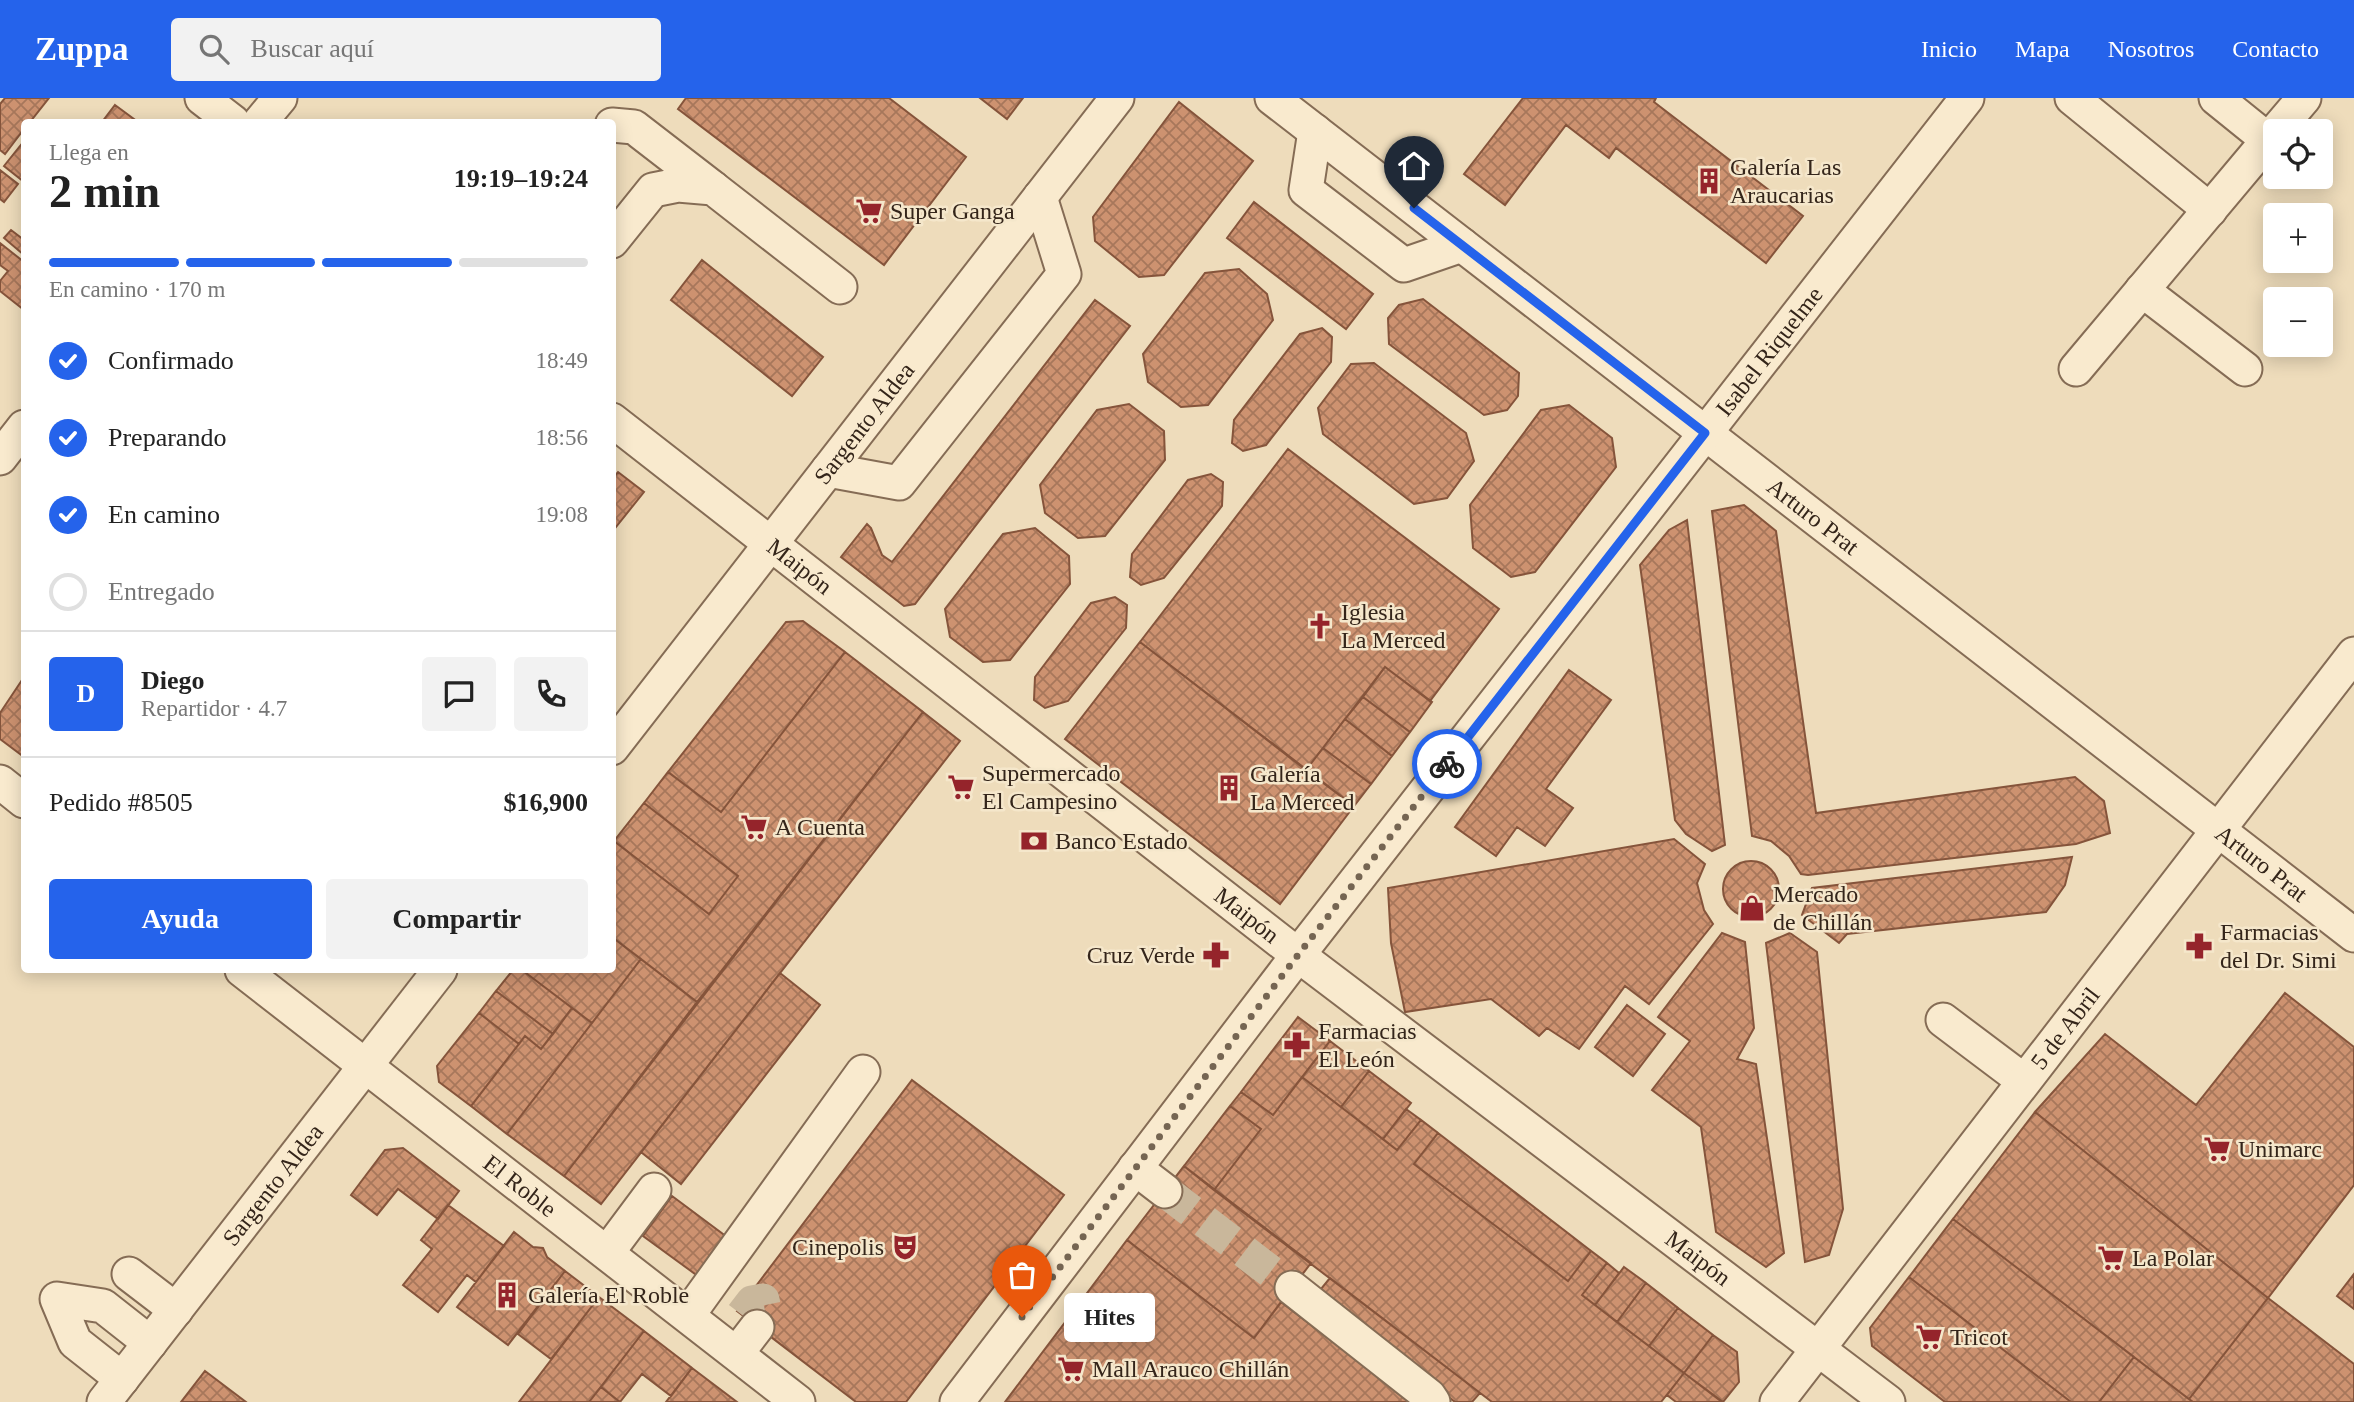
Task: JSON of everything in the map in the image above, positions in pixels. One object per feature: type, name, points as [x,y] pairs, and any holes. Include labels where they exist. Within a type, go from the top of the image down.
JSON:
[{"type":"street","points":[[202,98],[229,119]]},
{"type":"street","points":[[262,119],[280,98]]},
{"type":"street","name":"Sargento Aldea","points":[[616,743],[1117,98]]},
{"type":"street","name":"Arturo Prat","points":[[1272,98],[2354,935]]},
{"type":"street","name":"Isabel Riquelme","points":[[957,1402],[1298,955],[1967,98]]},
{"type":"street","points":[[2072,98],[2210,210]]},
{"type":"street","points":[[2216,98],[2263,128]]},
{"type":"street","points":[[2286,119],[2304,98]]},
{"type":"street","points":[[616,125],[634,127],[840,287]]},
{"type":"street","points":[[1315,131],[1306,190],[1404,265],[1462,245]]},
{"type":"street","points":[[2076,369],[2263,146]]},
{"type":"street","points":[[616,236],[653,190],[678,185],[713,188]]},
{"type":"street","points":[[828,470],[899,483],[1064,274],[1040,197]]},
{"type":"street","points":[[2142,290],[2245,369]]},
{"type":"street","name":"Maipón","points":[[616,423],[1298,955],[1888,1402]]},
{"type":"street","points":[[0,458],[21,430]]},
{"type":"street","name":"5 de Abril","points":[[1777,1402],[2354,654]]},
{"type":"street","points":[[0,782],[21,799]]},
{"type":"street","name":"El Roble","points":[[246,973],[798,1402]]},
{"type":"street","name":"Sargento Aldea","points":[[113,1390],[438,973]]},
{"type":"street","points":[[1943,1020],[2024,1081]]},
{"type":"street","points":[[688,1315],[863,1072]]},
{"type":"street","points":[[1135,1168],[1165,1191]]},
{"type":"street","points":[[607,1253],[654,1190]]},
{"type":"street","points":[[129,1273],[176,1310]]},
{"type":"street","points":[[1292,1288],[1429,1396],[1433,1402]]},
{"type":"street","points":[[113,1390],[75,1342],[57,1299],[103,1306],[150,1343]]},
{"type":"street","points":[[729,1347],[749,1321]]},
{"type":"street","points":[[980,1402],[1014,1358]]},
{"type":"building","points":[[5,98],[49,98],[32,119],[21,119],[21,133],[5,154],[0,150],[0,104]]},
{"type":"building","name":"Super Ganga","points":[[686,98],[889,98],[966,157],[884,265],[678,109]]},
{"type":"building","points":[[980,98],[1023,98],[1007,119]]},
{"type":"building","name":"Galería Las Araucarias","points":[[1523,98],[1656,98],[1654,102],[1803,216],[1766,263],[1616,148],[1609,158],[1566,125],[1505,205],[1464,174]]},
{"type":"building","points":[[1179,102],[1253,161],[1164,275],[1139,277],[1095,241],[1093,217]]},
{"type":"building","points":[[115,105],[134,119],[104,119]]},
{"type":"building","points":[[21,145],[21,180],[4,166]]},
{"type":"building","points":[[0,170],[18,184],[4,202],[0,199]]},
{"type":"building","points":[[1254,202],[1373,294],[1346,329],[1227,238]]},
{"type":"building","points":[[11,230],[21,238],[21,252],[4,238]]},
{"type":"building","points":[[0,243],[21,260],[21,308],[0,291],[0,281],[8,271],[0,265]]},
{"type":"building","points":[[702,260],[823,357],[792,396],[671,300]]},
{"type":"building","points":[[1239,269],[1267,294],[1273,320],[1208,405],[1181,407],[1148,382],[1143,354],[1205,273]]},
{"type":"building","points":[[1423,299],[1519,373],[1518,396],[1507,410],[1484,415],[1389,344],[1388,318],[1399,305]]},
{"type":"building","points":[[1095,300],[1130,326],[915,604],[904,606],[841,557],[867,524],[882,555],[892,562]]},
{"type":"building","points":[[1322,328],[1332,337],[1331,362],[1266,445],[1243,451],[1232,443],[1234,420],[1300,334]]},
{"type":"building","points":[[1374,363],[1466,433],[1474,461],[1447,498],[1414,504],[1323,434],[1318,408],[1351,364]]},
{"type":"building","points":[[1129,404],[1164,431],[1165,460],[1105,536],[1078,538],[1045,513],[1040,485],[1097,410]]},
{"type":"building","points":[[1569,405],[1612,438],[1616,467],[1535,572],[1511,577],[1473,548],[1470,505],[1541,410]]},
{"type":"building","name":"Iglesia La Merced","points":[[1288,449],[1499,609],[1430,701],[1385,667],[1306,770],[1140,642]]},
{"type":"building","points":[[618,472],[644,492],[616,527]]},
{"type":"building","points":[[1211,474],[1223,482],[1222,506],[1164,578],[1141,585],[1130,577],[1132,554],[1188,480]]},
{"type":"building","points":[[1744,505],[1776,531],[1816,813],[2075,777],[2104,801],[2110,833],[2076,844],[1808,875],[1801,874],[1789,856],[1771,841],[1752,836],[1712,511]]},
{"type":"building","points":[[1687,520],[1725,845],[1712,851],[1686,834],[1675,820],[1640,565],[1669,530]]},
{"type":"building","points":[[1035,528],[1069,556],[1070,584],[1010,660],[983,662],[950,637],[945,609],[1003,534]]},
{"type":"building","points":[[1115,597],[1127,605],[1126,628],[1068,701],[1045,708],[1034,700],[1035,677],[1091,603]]},
{"type":"building","points":[[803,621],[845,652],[721,812],[668,772],[786,622]]},
{"type":"building","name":"Galería La Merced","points":[[1140,642],[1354,806],[1280,904],[1065,739]]},
{"type":"building","name":"A Cuenta","points":[[845,652],[923,712],[697,1002],[616,940],[616,843],[709,914],[738,876],[644,803],[668,772],[721,812]]},
{"type":"building","points":[[1385,667],[1432,702],[1410,732],[1363,697]]},
{"type":"building","points":[[1569,670],[1611,700],[1546,789],[1573,808],[1545,846],[1517,827],[1496,856],[1455,827]]},
{"type":"building","points":[[21,682],[21,755],[0,739],[0,713]]},
{"type":"building","points":[[1363,697],[1410,732],[1392,756],[1345,719]]},
{"type":"building","points":[[923,712],[960,741],[601,1204],[564,1176]]},
{"type":"building","points":[[1345,719],[1392,756],[1371,784],[1323,748]]},
{"type":"building","points":[[1323,748],[1371,784],[1354,806],[1306,770]]},
{"type":"building","points":[[644,803],[738,876],[709,914],[616,843],[616,838]]},
{"type":"building","points":[[1674,839],[1705,864],[1697,883],[1704,910],[1713,924],[1649,1004],[1625,986],[1579,1049],[1547,1028],[1539,1036],[1491,999],[1405,1012],[1391,943],[1388,888]]},
{"type":"building","points":[[2072,857],[2065,885],[2046,912],[1847,934],[1839,943],[1802,915],[1812,888]]},
{"type":"building","points":[[1745,861],[1757,861],[1767,865],[1775,873],[1779,889],[1775,905],[1767,913],[1757,917],[1745,917],[1735,913],[1727,905],[1723,895],[1723,883],[1727,873],[1735,865]]},
{"type":"building","points":[[1722,933],[1745,942],[1754,1028],[1737,1059],[1756,1064],[1784,1253],[1766,1267],[1716,1232],[1701,1127],[1652,1090],[1690,1041],[1658,1017]]},
{"type":"building","points":[[1790,933],[1817,952],[1843,1209],[1829,1255],[1805,1262],[1766,943]]},
{"type":"building","points":[[616,940],[641,959],[592,1023],[526,973],[616,973]]},
{"type":"building","points":[[641,959],[697,1002],[564,1176],[507,1134]]},
{"type":"building","points":[[511,973],[526,973],[572,1008],[553,1034],[496,991]]},
{"type":"building","points":[[780,973],[820,1005],[681,1184],[641,1152]]},
{"type":"building","points":[[496,991],[553,1034],[541,1049],[525,1036],[519,1044],[479,1013]]},
{"type":"building","name":"Unimarc","points":[[2285,993],[2354,1047],[2354,1185],[2268,1298],[2035,1112],[2105,1034],[2196,1105]]},
{"type":"building","points":[[1627,1005],[1665,1034],[1633,1076],[1595,1047]]},
{"type":"building","points":[[572,1008],[592,1023],[507,1134],[471,1106],[525,1036],[541,1049]]},
{"type":"building","points":[[479,1013],[519,1044],[471,1106],[439,1082],[437,1066]]},
{"type":"building","points":[[1298,1017],[1330,1041],[1273,1115],[1241,1092]]},
{"type":"building","points":[[1330,1041],[1369,1071],[1341,1107],[1302,1077]]},
{"type":"building","points":[[1369,1071],[1411,1103],[1383,1139],[1341,1107]]},
{"type":"building","points":[[1302,1077],[1397,1150],[1421,1120],[1438,1133],[1414,1164],[1568,1281],[1591,1251],[1607,1263],[1582,1295],[1684,1373],[1661,1402],[1492,1402],[1214,1190],[1261,1129],[1230,1106],[1241,1092],[1273,1115]]},
{"type":"building","points":[[912,1080],[1064,1195],[906,1402],[856,1402],[737,1311]]},
{"type":"building","points":[[1230,1106],[1261,1129],[1214,1190],[1184,1166]]},
{"type":"building","points":[[1406,1109],[1421,1120],[1397,1150],[1383,1139]]},
{"type":"building","name":"La Polar","points":[[2035,1112],[2268,1298],[2189,1399],[1953,1219]]},
{"type":"building","points":[[1438,1133],[1591,1251],[1568,1281],[1414,1164]]},
{"type":"building","points":[[403,1148],[459,1191],[438,1219],[398,1189],[377,1215],[351,1195],[385,1150]]},
{"type":"building","points":[[1184,1166],[1311,1263],[1254,1338],[1127,1240]]},
{"type":"building","points":[[672,1196],[735,1243],[706,1282],[643,1236]]},
{"type":"building","points":[[448,1205],[504,1246],[476,1282],[467,1275],[438,1312],[403,1285],[432,1249],[421,1240]]},
{"type":"building","points":[[1953,1219],[2134,1357],[2099,1402],[2071,1402],[1909,1277]]},
{"type":"building","name":"Galería El Roble","points":[[514,1232],[533,1247],[543,1248],[547,1257],[565,1271],[508,1345],[457,1307]]},
{"type":"building","points":[[1127,1240],[1254,1338],[1281,1302],[1411,1402],[1005,1402]]},
{"type":"building","points":[[1607,1263],[1619,1273],[1595,1305],[1582,1295]]},
{"type":"building","points":[[1624,1267],[1646,1283],[1617,1322],[1595,1305]]},
{"type":"building","points":[[565,1271],[599,1297],[551,1359],[518,1334]]},
{"type":"building","points":[[2354,1274],[2354,1309],[2337,1296]]},
{"type":"building","name":"Tricot","points":[[1909,1277],[2071,1402],[1945,1402],[1872,1346],[1870,1328]]},
{"type":"building","points":[[1330,1278],[1480,1393],[1472,1402],[1455,1402],[1316,1295]]},
{"type":"building","points":[[1646,1283],[1678,1308],[1649,1346],[1617,1322]]},
{"type":"building","points":[[599,1297],[644,1331],[589,1402],[519,1402]]},
{"type":"building","points":[[2268,1298],[2354,1364],[2354,1402],[2193,1402],[2189,1399]]},
{"type":"building","points":[[1678,1308],[1713,1335],[1684,1373],[1649,1346]]},
{"type":"building","points":[[644,1331],[692,1368],[671,1396],[642,1374],[620,1402],[601,1387]]},
{"type":"building","points":[[1713,1335],[1737,1352],[1739,1382],[1723,1402],[1684,1373]]},
{"type":"building","points":[[2134,1357],[2189,1399],[2193,1402],[2099,1402]]},
{"type":"building","points":[[692,1368],[737,1402],[666,1402]]},
{"type":"building","points":[[205,1371],[246,1402],[181,1402]]},
{"type":"building","points":[[1684,1373],[1722,1402],[1676,1402],[1667,1395]]},
{"type":"building","points":[[601,1387],[620,1402],[589,1402]]},
{"type":"tunnel","points":[[1165,1191],[1292,1288]]},
{"type":"tunnel","points":[[742,1315],[752,1302],[763,1300],[766,1315],[757,1327]]},
{"type":"way so far","points":[[1022,1317],[1447,764]]},
{"type":"place","name":"Galería Las Araucarias","points":[[1709,181]]},
{"type":"place","name":"Super Ganga","points":[[869,211]]},
{"type":"place","name":"Iglesia La Merced","points":[[1320,626]]},
{"type":"place","name":"Supermercado El Campesino","points":[[961,787]]},
{"type":"place","name":"Galería La Merced","points":[[1229,788]]},
{"type":"place","name":"A Cuenta","points":[[754,827]]},
{"type":"place","name":"Banco Estado","points":[[1034,841]]},
{"type":"place","name":"Mercado de Chillán","points":[[1752,908]]},
{"type":"place","name":"Farmacias del Dr. Simi","points":[[2199,946]]},
{"type":"place","name":"Cruz Verde","points":[[1216,955]]},
{"type":"place","name":"Farmacias El León","points":[[1297,1045]]},
{"type":"place","name":"Unimarc","points":[[2217,1149]]},
{"type":"place","name":"Cinepolis","points":[[905,1247]]},
{"type":"place","name":"La Polar","points":[[2111,1258]]},
{"type":"place","name":"Galería El Roble","points":[[507,1295]]},
{"type":"place","name":"Hites","points":[[1022,1317]]},
{"type":"place","name":"Tricot","points":[[1929,1337]]},
{"type":"place","name":"Mall Arauco Chillán","points":[[1071,1369]]},
{"type":"route","points":[[1414,208],[1705,433],[1447,764]]}]
